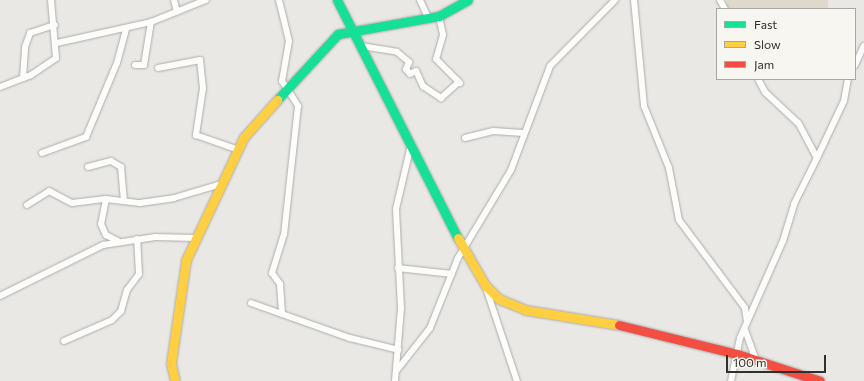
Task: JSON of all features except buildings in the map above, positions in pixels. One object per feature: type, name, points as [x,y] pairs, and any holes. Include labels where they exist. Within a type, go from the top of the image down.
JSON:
[{"type":"street","points":[[0,87],[24,78],[53,62],[57,43],[51,0]]},
{"type":"street","points":[[174,0],[176,12]]},
{"type":"street","points":[[57,43],[126,29],[151,22],[206,0]]},
{"type":"street","points":[[279,0],[289,41],[282,80],[285,89],[298,106],[284,234],[272,273],[280,284],[282,314]]},
{"type":"street","points":[[337,0],[464,249],[485,285],[517,381]]},
{"type":"street","points":[[420,0],[428,17]]},
{"type":"street","points":[[175,381],[171,363],[178,300],[186,260],[236,149],[285,89],[327,42],[353,30],[439,16],[468,0]]},
{"type":"street","points":[[397,370],[430,328],[464,249],[502,189],[550,66],[615,0]]},
{"type":"street","points":[[634,0],[644,106],[669,168],[679,220],[745,308],[747,343],[756,360]]},
{"type":"street","points":[[361,46],[397,52],[409,62],[406,69],[410,74],[416,72],[423,86],[441,98],[459,83],[436,59],[443,35],[439,16]]},
{"type":"street","points":[[134,65],[144,64],[151,22]]},
{"type":"street","points":[[24,78],[25,47],[30,34],[54,25]]},
{"type":"street","points":[[42,153],[86,137],[117,62],[126,29]]},
{"type":"street","points":[[856,63],[864,46]]},
{"type":"street","points":[[158,68],[200,60],[203,83],[196,135],[236,149]]},
{"type":"street","points":[[759,80],[765,92],[798,123],[817,158]]},
{"type":"street","points":[[731,381],[746,324],[783,242],[794,204],[844,101],[848,80]]},
{"type":"street","points":[[465,138],[494,131],[523,133]]},
{"type":"street","points":[[395,381],[400,350],[396,209],[411,145]]},
{"type":"street","points":[[88,167],[111,161],[122,166],[124,200]]},
{"type":"street","points":[[27,205],[49,191],[72,203],[106,199],[145,202],[174,198],[221,184]]},
{"type":"street","points":[[106,199],[101,224],[106,235],[118,241]]},
{"type":"street","points":[[0,296],[89,250],[118,241],[137,239],[195,238]]},
{"type":"street","points":[[64,341],[112,320],[122,311],[127,290],[139,274],[137,239]]},
{"type":"street","points":[[398,268],[452,274]]},
{"type":"street","points":[[485,285],[499,299],[526,310],[623,326],[737,354],[820,381]]},
{"type":"street","points":[[251,303],[350,338],[400,350]]},
{"type":"shaded area","points":[[727,0],[828,0],[828,8],[727,8]]},
{"type":"traffic: fast","points":[[337,0],[458,238]]},
{"type":"traffic: fast","points":[[277,100],[338,34],[439,16],[468,0]]},
{"type":"traffic: slow","points":[[175,381],[171,363],[186,260],[244,137],[277,100]]},
{"type":"traffic: slow","points":[[458,238],[485,285],[499,299],[526,310],[619,325]]},
{"type":"traffic: jam","points":[[619,325],[737,354],[820,381]]}]
